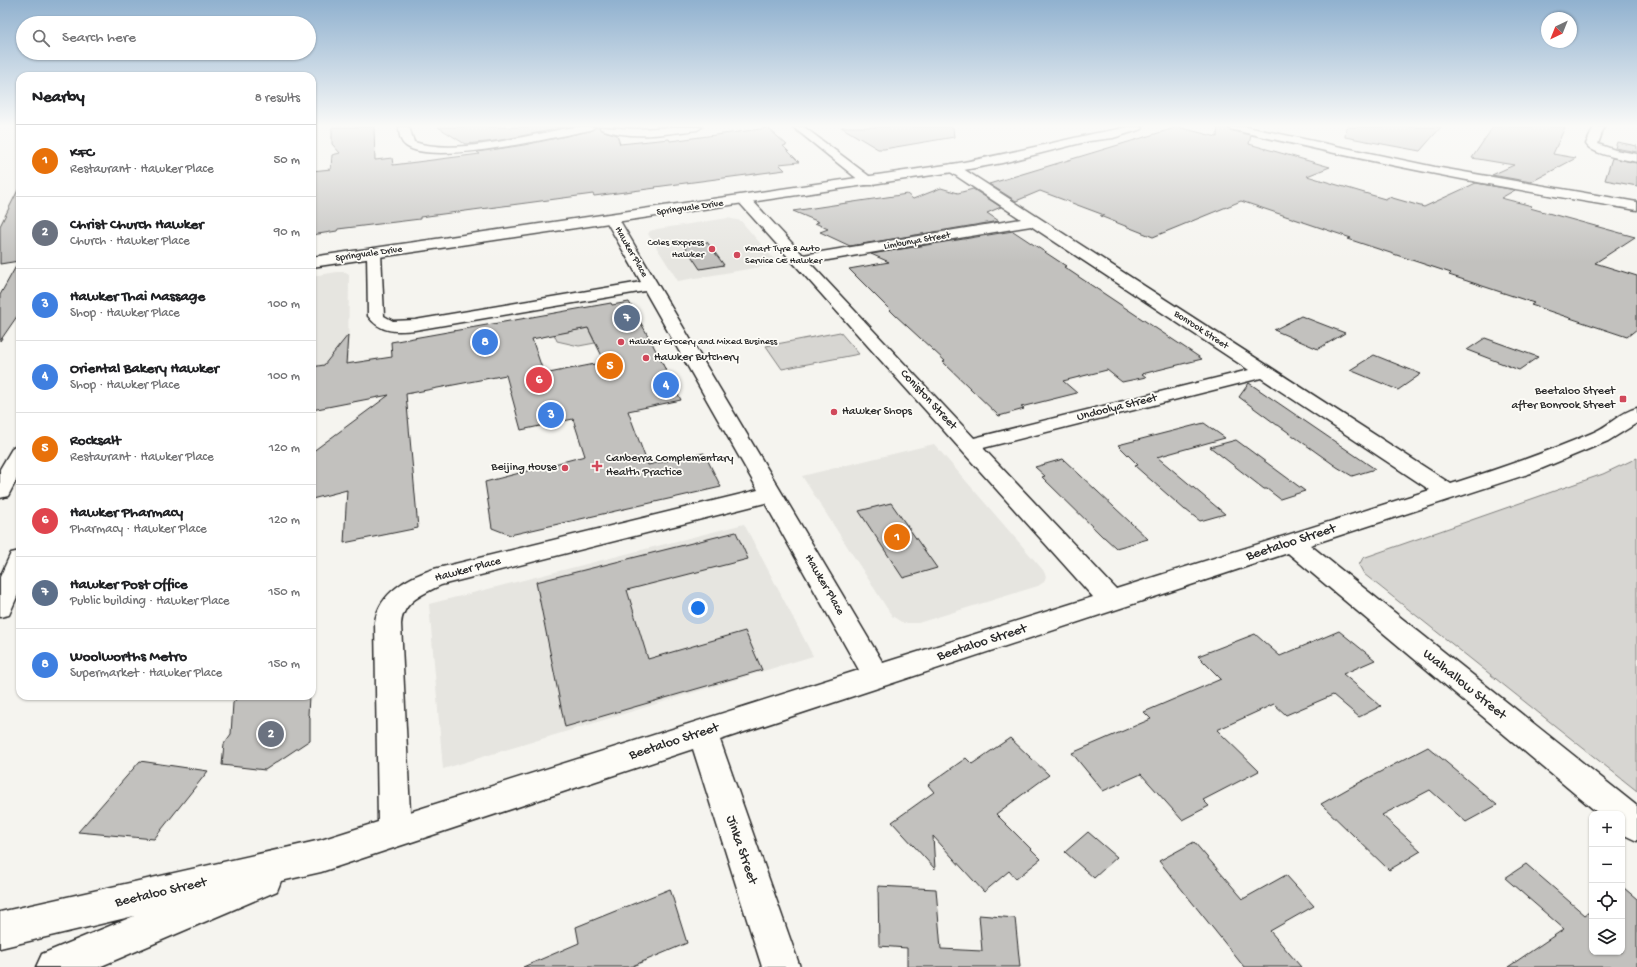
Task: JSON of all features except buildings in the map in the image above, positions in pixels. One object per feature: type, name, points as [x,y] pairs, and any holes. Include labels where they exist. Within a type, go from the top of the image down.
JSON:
[{"type":"street","points":[[856,172],[869,182]]},
{"type":"street","name":"Springvale Drive","points":[[316,261],[869,182],[928,172]]},
{"type":"street","name":"Bonrook Street","points":[[959,172],[1448,492]]},
{"type":"street","points":[[1450,172],[1637,207]]},
{"type":"street","points":[[1481,172],[1637,200]]},
{"type":"street","name":"Coniston Street","points":[[744,200],[1112,601]]},
{"type":"street","name":"Hawker Place","points":[[612,219],[877,677]]},
{"type":"street","name":"Limbunya Street","points":[[799,260],[1034,221]]},
{"type":"street","name":"Hawker Place","points":[[374,253],[376,316],[379,321],[387,325],[415,325],[651,285]]},
{"type":"street","name":"Undoolya Street","points":[[969,445],[1264,372]]},
{"type":"street","name":"Beetaloo Street","points":[[56,967],[321,856],[1523,468],[1601,437],[1637,414]]},
{"type":"street","points":[[0,491],[16,459]]},
{"type":"street","name":"Hawker Place","points":[[395,832],[388,626],[390,610],[399,599],[419,585],[434,578],[771,494]]},
{"type":"street","name":"Walhallow Street","points":[[1292,543],[1637,826]]},
{"type":"street","points":[[0,608],[16,569]]},
{"type":"street","name":"Jinka Street","points":[[702,733],[781,967]]},
{"type":"street","name":"Beetaloo Street","points":[[0,930],[321,856]]},
{"type":"shaded area","name":"Coles Express Hawker","points":[[728,218],[741,221],[778,264],[678,281],[648,234],[650,231],[657,229]]},
{"type":"shaded area","points":[[337,272],[346,272],[349,275],[348,363],[378,358],[379,397],[316,409],[316,275]]},
{"type":"shaded area","points":[[588,328],[595,343],[579,346],[557,341],[554,334]]},
{"type":"shaded area","points":[[840,332],[859,354],[782,369],[766,346]]},
{"type":"shaded area","points":[[934,444],[1043,570],[1046,576],[1044,582],[1038,586],[918,623],[903,623],[892,616],[802,476]]},
{"type":"shaded area","points":[[1637,458],[1637,791],[1364,574],[1359,565],[1363,558],[1603,474]]},
{"type":"shaded area","points":[[744,524],[813,656],[443,769],[429,604]]},
{"type":"place","name":"Coles Express Hawker","points":[[712,249]]},
{"type":"place","name":"Kmart Tyre & Auto Service CE Hawker","points":[[737,255]]},
{"type":"place","name":"Hawker Post Office","points":[[627,318]]},
{"type":"place","name":"Woolworths Metro","points":[[485,342]]},
{"type":"place","name":"Hawker Grocery and Mixed Business","points":[[621,342]]},
{"type":"place","name":"Hawker Butchery","points":[[646,358]]},
{"type":"place","name":"Rocksalt","points":[[610,366]]},
{"type":"place","name":"Hawker Pharmacy","points":[[539,380]]},
{"type":"place","name":"Oriental Bakery Hawker","points":[[666,385]]},
{"type":"place","name":"Beetaloo Street after Bonrook Street","points":[[1623,399]]},
{"type":"place","name":"Hawker Shops","points":[[834,412]]},
{"type":"place","name":"Hawker Thai Massage","points":[[551,415]]},
{"type":"place","name":"Canberra Complementary Health Practice","points":[[597,466]]},
{"type":"place","name":"Beijing House","points":[[565,468]]},
{"type":"place","name":"KFC","points":[[897,537]]},
{"type":"place","name":"Christ Church Hawker","points":[[271,734]]}]
